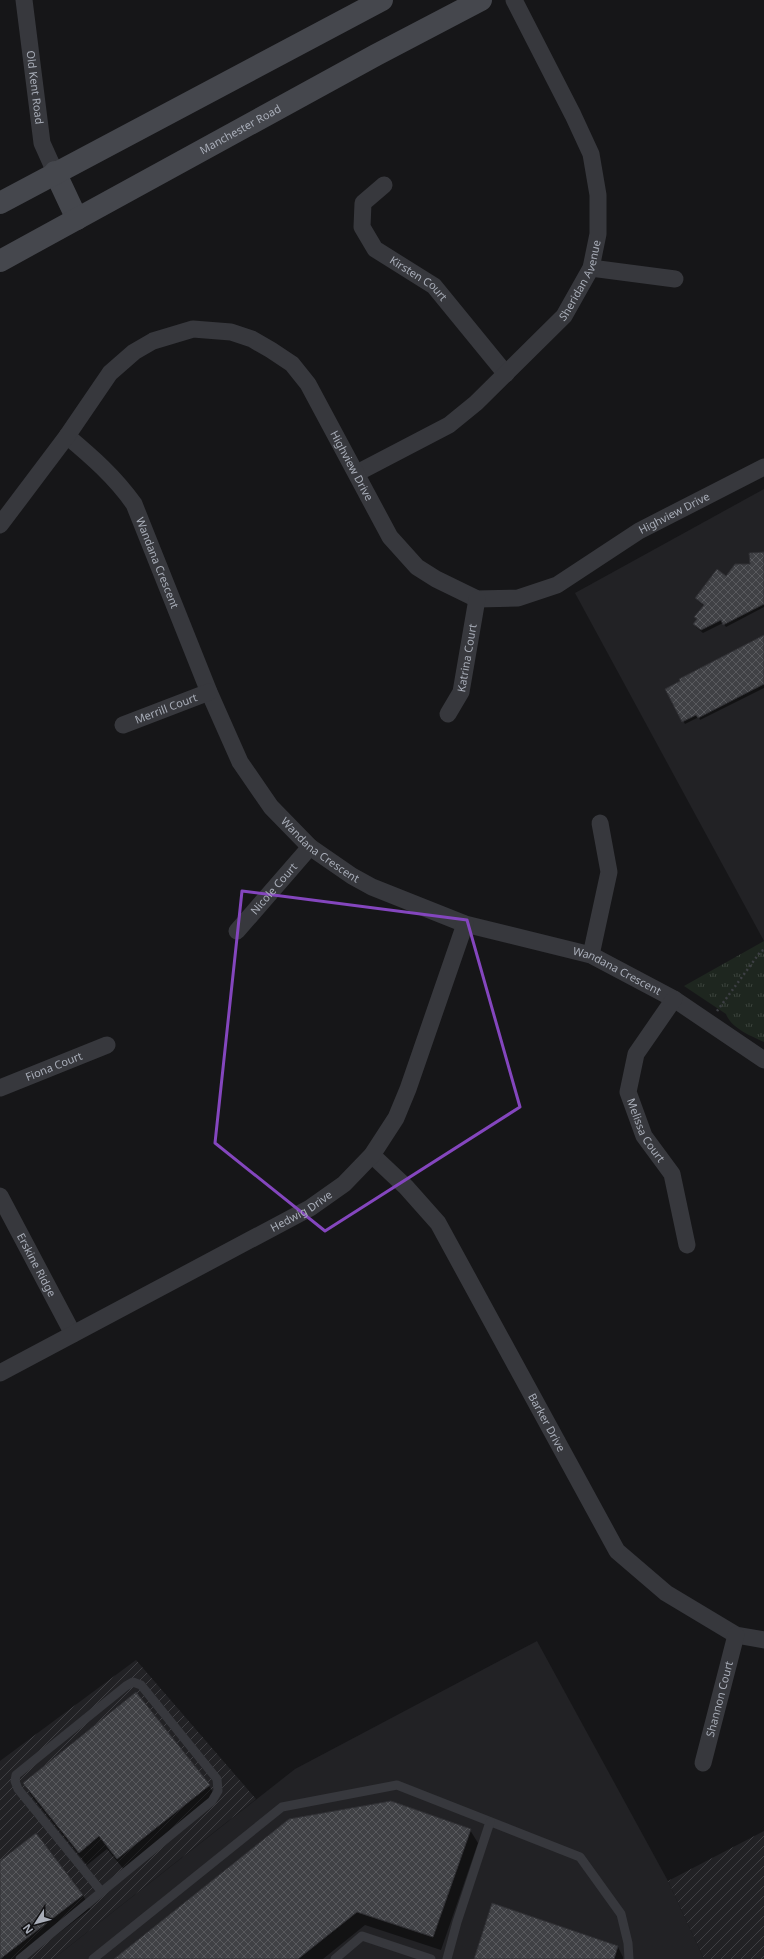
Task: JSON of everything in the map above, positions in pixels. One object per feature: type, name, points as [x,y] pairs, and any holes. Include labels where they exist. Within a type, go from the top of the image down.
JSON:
[{"type":"main road","points":[[0,203],[55,172],[382,0]]},
{"type":"main road","name":"Manchester Road","points":[[0,261],[481,0]]},
{"type":"main road","points":[[55,172],[77,219]]},
{"type":"street","name":"Old Kent Road","points":[[24,0],[42,143],[55,172]]},
{"type":"street","name":"Sheridan Avenue","points":[[357,473],[449,425],[476,403],[564,316],[591,268],[598,234],[598,195],[590,154],[573,115],[514,0]]},
{"type":"street","name":"Kirsten Court","points":[[384,185],[363,203],[362,227],[374,249],[434,286],[506,374]]},
{"type":"street","points":[[591,268],[675,279]]},
{"type":"street","name":"Highview Drive","points":[[0,525],[67,436],[110,373],[134,352],[153,341],[193,329],[231,332],[252,339],[292,364],[308,384],[390,537],[417,567],[436,579],[477,599],[518,598],[557,585],[639,531],[764,467]]},
{"type":"street","name":"Wandana Crescent","points":[[67,436],[100,464],[119,483],[134,504],[209,692],[240,762],[271,807],[310,847],[372,887],[465,924],[591,955],[674,999],[764,1060]]},
{"type":"street","name":"Katrina Court","points":[[448,714],[461,692],[477,599]]},
{"type":"street","name":"Merrill Court","points":[[123,725],[209,692]]},
{"type":"street","points":[[591,955],[609,872],[600,823]]},
{"type":"street","name":"Nicole Court","points":[[237,931],[310,847]]},
{"type":"street","name":"Hedwig Drive","points":[[0,1373],[310,1208],[344,1184],[372,1155],[396,1118],[408,1089],[465,924]]},
{"type":"street","name":"Melissa Court","points":[[674,999],[636,1054],[628,1092],[644,1136],[672,1174],[687,1246]]},
{"type":"street","name":"Fiona Court","points":[[0,1088],[107,1045]]},
{"type":"street","name":"Barker Drive","points":[[372,1155],[406,1187],[438,1223],[617,1551],[666,1593],[736,1635],[764,1640]]},
{"type":"street","name":"Erskine Ridge","points":[[0,1196],[73,1334]]},
{"type":"street","name":"Shannon Court","points":[[703,1764],[736,1635]]},
{"type":"lane","points":[[20,1959],[212,1801],[218,1791],[217,1780],[141,1685],[133,1682],[126,1686],[16,1775],[15,1781],[18,1789],[101,1891]]},
{"type":"lane","points":[[93,1959],[282,1807],[397,1785],[580,1857],[622,1914],[628,1943],[629,1959]]},
{"type":"lane","points":[[447,1959],[457,1922],[490,1822]]},
{"type":"lane","points":[[335,1959],[362,1936],[431,1959]]},
{"type":"path","points":[[709,1023],[764,950]]},
{"type":"highlighted area","points":[[242,891],[467,920],[520,1107],[325,1231],[215,1143]]},
{"type":"shaded area","points":[[764,489],[764,941],[575,593]]},
{"type":"shaded area","points":[[537,1641],[668,1881],[704,1959],[53,1959],[295,1769]]},
{"type":"shaded area","points":[[136,1660],[256,1799],[53,1959],[0,1959],[0,1761]]},
{"type":"shaded area","points":[[764,1831],[764,1959],[704,1959],[668,1881]]},
{"type":"green space","points":[[764,941],[764,1042],[737,1027],[732,1023],[726,1014],[684,986]]},
{"type":"building","points":[[764,552],[764,604],[723,625],[721,620],[701,630],[693,624],[697,619],[694,617],[704,605],[695,598],[717,569],[726,576],[735,564],[750,564],[749,553]]},
{"type":"building","points":[[764,635],[764,684],[698,718],[696,715],[682,722],[665,689],[680,681],[679,679]]},
{"type":"building","points":[[136,1692],[210,1785],[117,1859],[99,1836],[79,1853],[23,1783]]},
{"type":"building","points":[[391,1801],[471,1829],[433,1937],[357,1912],[298,1959],[114,1959],[289,1819]]},
{"type":"building","points":[[36,1833],[83,1895],[0,1959],[0,1861]]},
{"type":"building","points":[[492,1903],[618,1946],[614,1959],[474,1959]]}]
